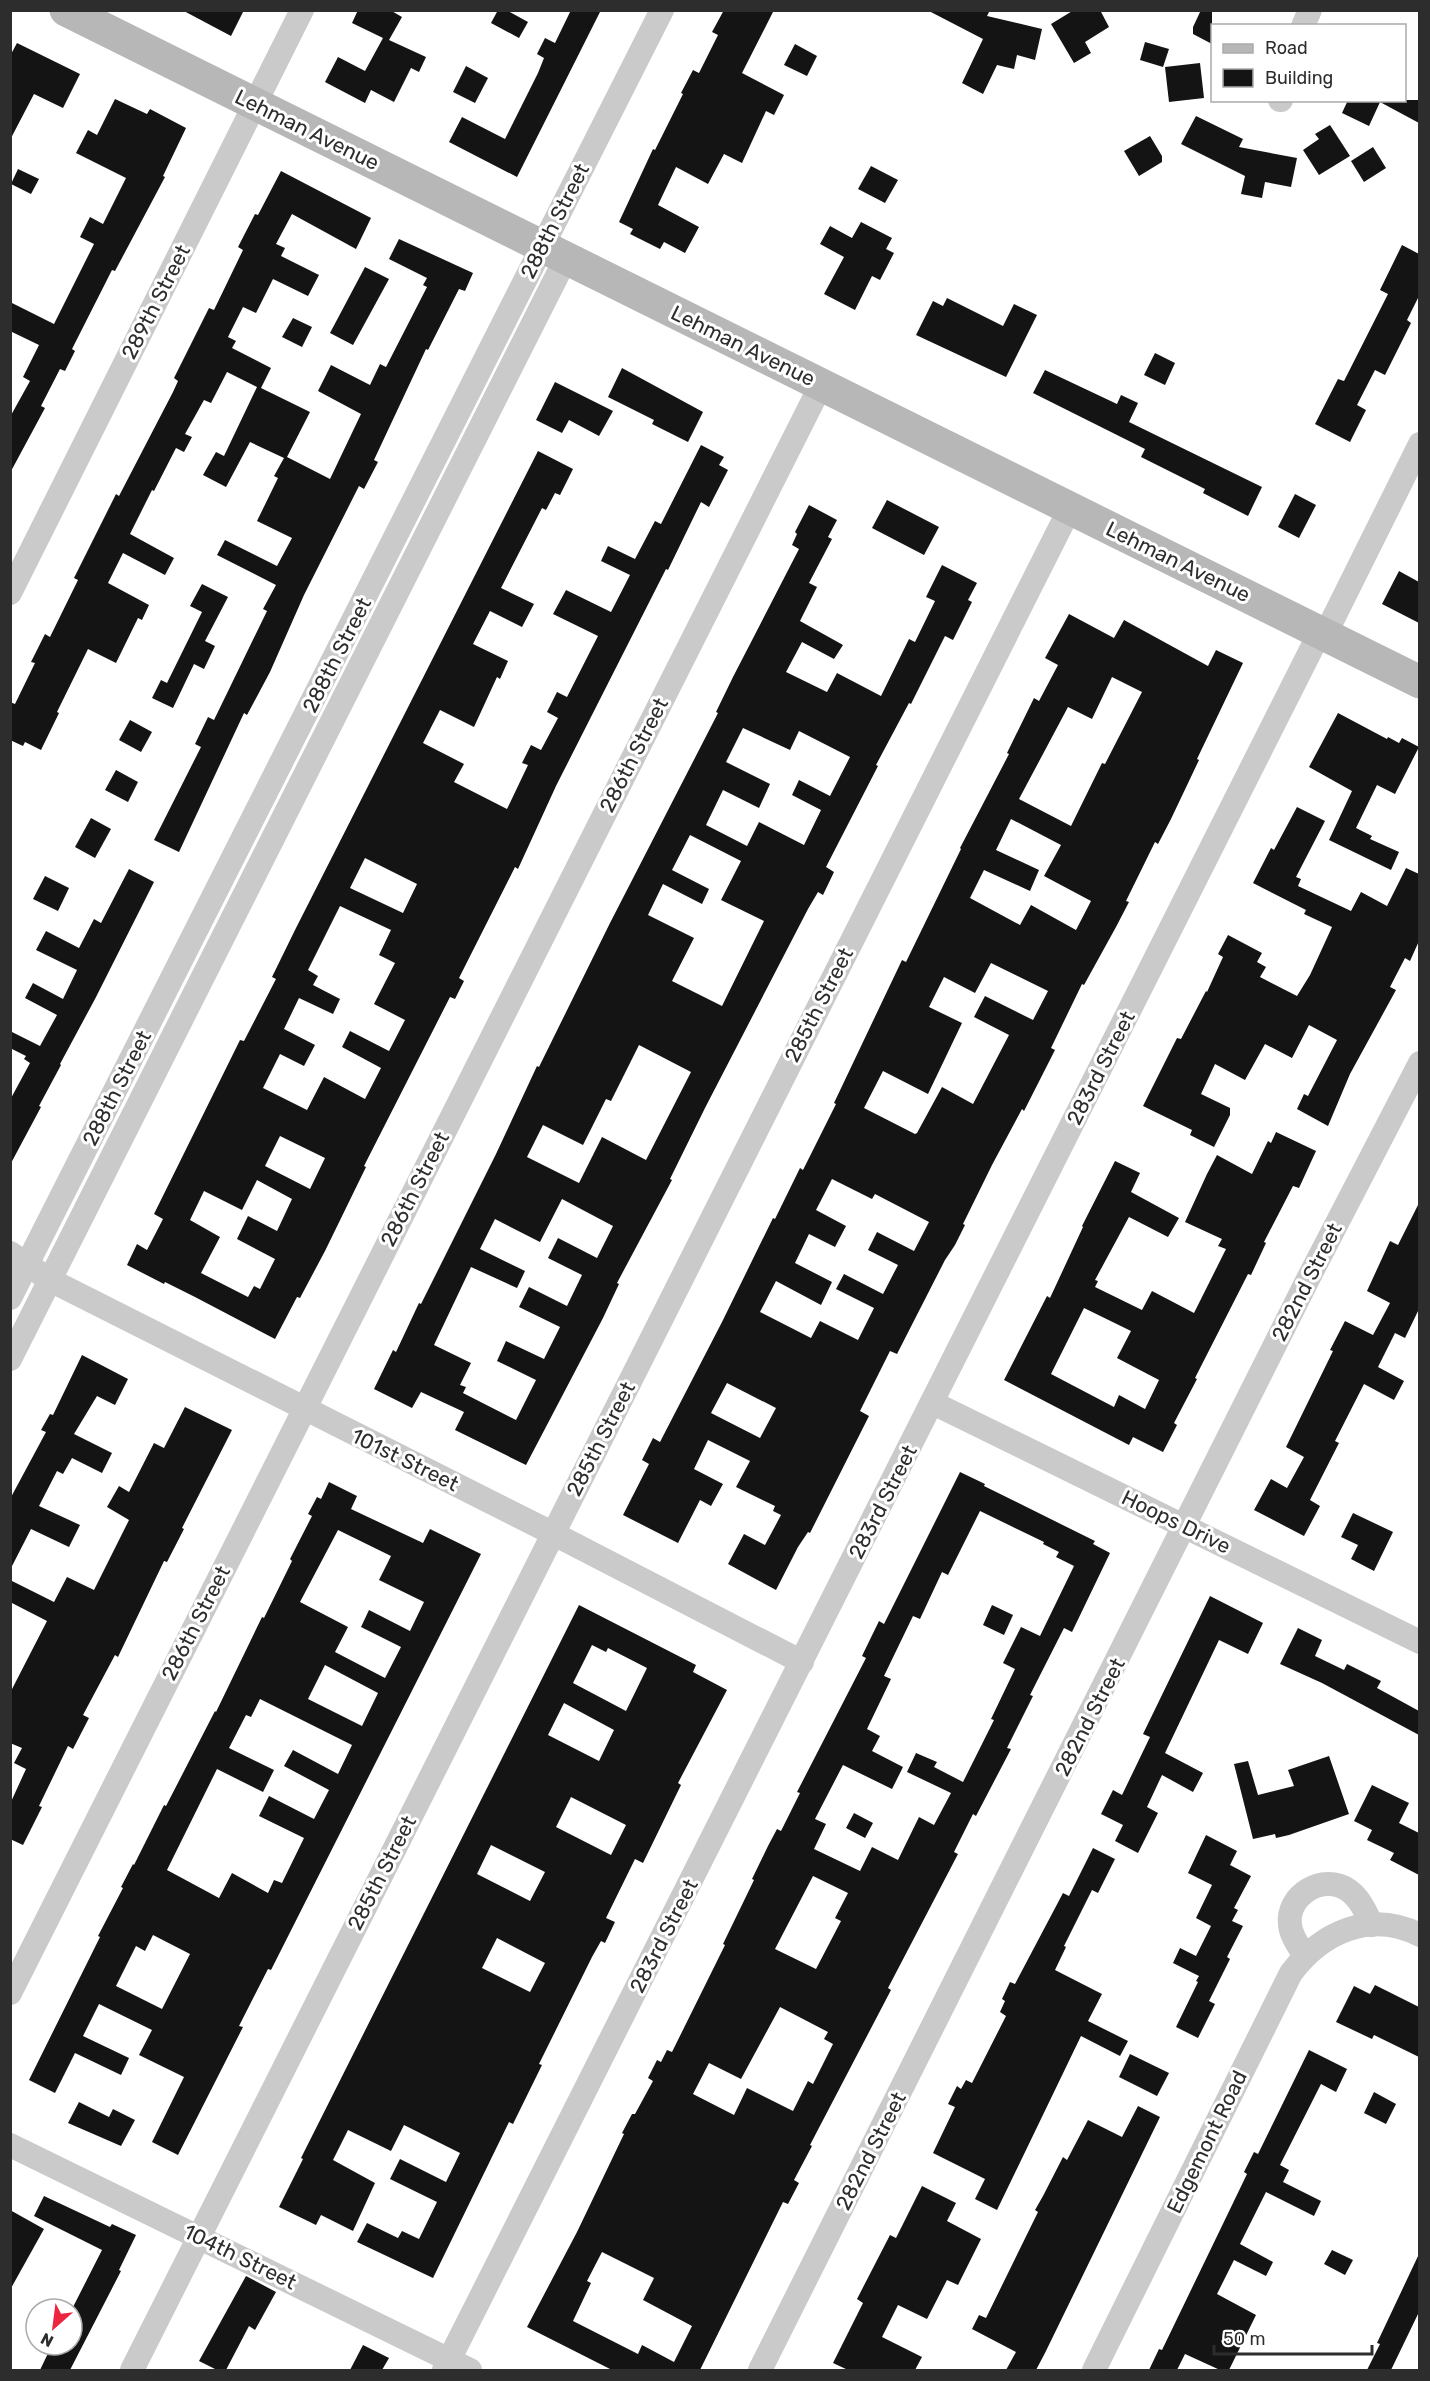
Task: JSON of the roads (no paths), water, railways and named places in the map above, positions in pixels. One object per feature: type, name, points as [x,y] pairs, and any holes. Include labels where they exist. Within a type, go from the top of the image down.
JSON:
[{"type":"street","name":"Lehman Avenue","points":[[66,10],[1419,682]]},
{"type":"street","name":"289th Street","points":[[10,593],[302,10]]},
{"type":"street","name":"288th Street","points":[[10,1359],[224,937],[554,253],[662,10]]},
{"type":"street","points":[[1304,24],[1311,10]]},
{"type":"street","name":"288th Street","points":[[10,1298],[19,1259],[200,924],[554,253]]},
{"type":"street","name":"286th Street","points":[[10,1993],[821,385]]},
{"type":"street","name":"283rd Street","points":[[454,2367],[802,1662],[1419,444]]},
{"type":"street","name":"285th Street","points":[[132,2370],[1070,508]]},
{"type":"street","points":[[200,924],[224,937]]},
{"type":"street","name":"282nd Street","points":[[760,2370],[1308,1279],[1419,1063]]},
{"type":"street","name":"101st Street","points":[[19,1259],[50,1280],[554,1533],[802,1662]]},
{"type":"street","name":"Hoops Drive","points":[[933,1402],[1419,1642]]},
{"type":"street","points":[[1304,1955],[1291,1931],[1293,1905],[1299,1896],[1309,1889],[1326,1884],[1349,1890],[1359,1901],[1372,1925],[1389,1925],[1410,1930],[1419,1935]]},
{"type":"street","name":"Edgemont Road","points":[[1094,2370],[1291,1973],[1304,1955],[1322,1940],[1340,1931],[1372,1925]]},
{"type":"street","name":"104th Street","points":[[10,2145],[198,2236],[454,2367]]}]
